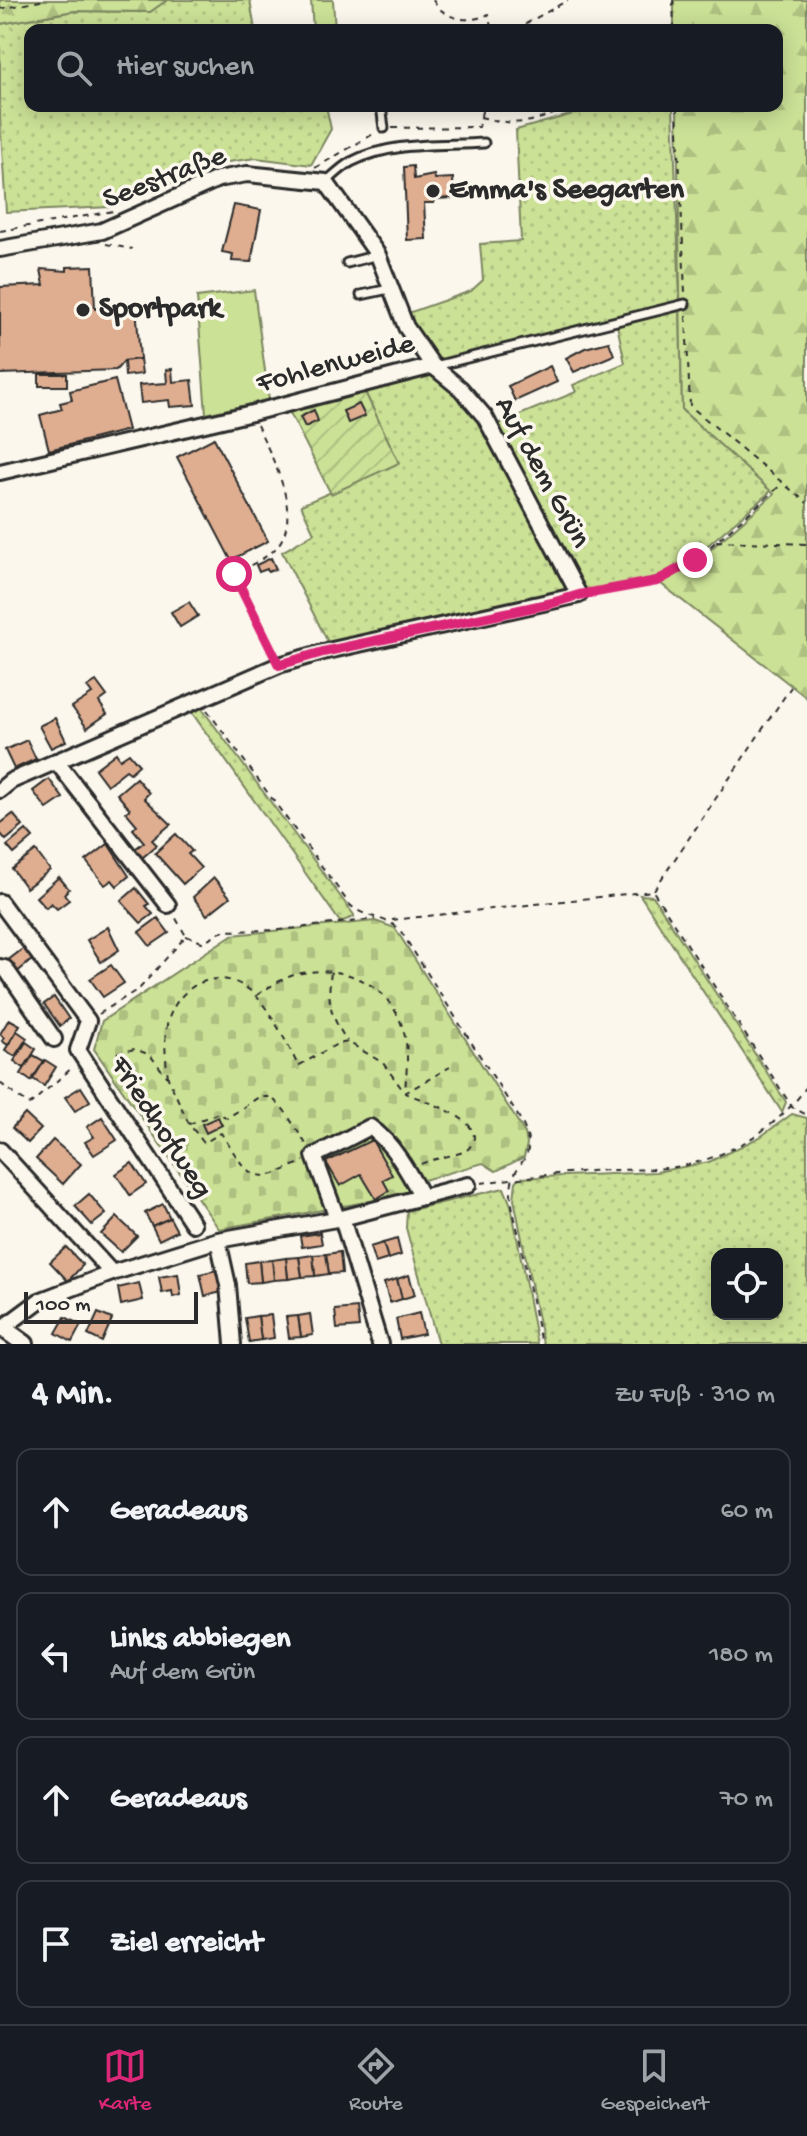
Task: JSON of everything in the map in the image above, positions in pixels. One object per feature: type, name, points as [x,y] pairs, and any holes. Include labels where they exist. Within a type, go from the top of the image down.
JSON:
[{"type":"street","name":"Seestraße","points":[[0,249],[102,231],[162,207],[218,179],[247,174],[326,182]]},
{"type":"street","points":[[326,182],[378,255],[406,327],[433,366]]},
{"type":"street","name":"Fohlenweide","points":[[0,472],[252,413],[433,366]]},
{"type":"street","name":"Auf dem Grün","points":[[0,790],[11,781],[279,665],[323,652],[579,595],[485,417],[461,389],[433,366]]},
{"type":"street","points":[[56,761],[168,905]]},
{"type":"street","points":[[0,902],[88,1021]]},
{"type":"street","points":[[0,967],[5,968],[54,1039]]},
{"type":"street","name":"Friedhofweg","points":[[88,1021],[78,1050],[193,1224]]},
{"type":"street","points":[[380,1344],[340,1218],[314,1156],[370,1127],[408,1172],[422,1197]]},
{"type":"street","points":[[0,1150],[112,1273]]},
{"type":"street","points":[[25,1344],[1,1328],[39,1301],[112,1273],[218,1240],[340,1218],[468,1185]]},
{"type":"street","points":[[218,1240],[228,1285],[233,1344]]},
{"type":"lane","points":[[382,112],[384,128]]},
{"type":"lane","points":[[326,182],[350,162],[371,154],[400,148],[484,143]]},
{"type":"lane","points":[[347,263],[378,255]]},
{"type":"lane","points":[[361,295],[389,289]]},
{"type":"lane","name":"Fohlenweide","points":[[433,366],[685,304]]},
{"type":"path","points":[[0,9],[45,0]]},
{"type":"path","points":[[433,0],[451,18],[479,19],[489,14],[490,24]]},
{"type":"path","points":[[526,24],[568,0]]},
{"type":"path","points":[[673,0],[674,24]]},
{"type":"path","points":[[310,171],[384,128],[479,127],[482,112]]},
{"type":"path","points":[[481,117],[506,124],[527,123],[558,112]]},
{"type":"path","points":[[677,112],[690,406],[807,503]]},
{"type":"path","points":[[252,413],[285,486],[287,514],[283,533],[274,550],[234,574],[279,665]]},
{"type":"path","points":[[579,595],[657,581],[695,560],[782,484]]},
{"type":"path","points":[[715,541],[807,544]]},
{"type":"path","points":[[199,700],[350,905],[358,912],[391,921],[653,891],[791,687]]},
{"type":"path","points":[[653,891],[792,1107],[807,1115]]},
{"type":"path","points":[[168,905],[186,936],[202,942],[223,931],[280,930],[376,919]]},
{"type":"path","points":[[391,921],[442,994],[527,1133],[530,1146],[526,1160],[517,1169],[511,1196],[541,1344]]},
{"type":"path","points":[[88,1021],[140,988],[186,936]]},
{"type":"path","points":[[331,972],[328,1001],[333,1018],[348,1042],[383,1063],[405,1093],[465,1119],[471,1129],[473,1140],[467,1150],[441,1155],[408,1172]]},
{"type":"path","points":[[256,996],[279,980],[302,973],[331,972],[363,978],[379,990],[397,1014],[405,1038],[405,1093]]},
{"type":"path","points":[[168,1078],[166,1037],[169,1020],[189,989],[212,978],[235,982],[256,996],[291,1049],[298,1066],[337,1044],[348,1042]]},
{"type":"path","points":[[117,1053],[135,1049],[150,1055],[168,1078],[189,1124],[204,1143],[221,1133],[250,1173],[262,1177],[273,1176],[314,1156],[284,1110],[271,1097],[259,1097],[227,1118],[219,1113],[189,1124]]},
{"type":"path","points":[[0,1083],[29,1105],[83,1058]]},
{"type":"path","points":[[405,1093],[450,1067]]},
{"type":"path","points":[[468,1185],[514,1178],[680,1166],[707,1159],[753,1137],[792,1107],[807,1086]]},
{"type":"green space","points":[[0,0],[167,0],[150,12],[74,11],[0,24]]},
{"type":"green space","points":[[167,0],[250,0],[254,24],[24,24],[24,112],[327,112],[331,129],[311,165],[256,158],[221,163],[111,207],[6,212],[0,117],[0,24],[74,11],[150,12]]},
{"type":"green space","points":[[311,0],[333,0],[335,24],[313,24]]},
{"type":"green space","points":[[674,0],[807,0],[807,698],[660,583],[697,561],[774,494],[682,410],[677,112],[783,112],[783,24],[674,24]]},
{"type":"green space","points":[[580,112],[673,112],[680,302],[444,361],[434,359],[415,335],[408,313],[471,291],[483,280],[480,244],[521,241],[516,130]]},
{"type":"green space","points":[[254,290],[269,400],[206,414],[197,297]]},
{"type":"green space","points":[[680,307],[682,410],[771,491],[693,558],[665,575],[624,586],[583,592],[495,425],[576,392],[573,385],[625,363],[617,325]]},
{"type":"green space","points":[[434,372],[481,419],[568,585],[563,594],[331,648],[282,552],[314,533],[301,505],[399,463],[363,388]]},
{"type":"green space","points":[[363,388],[399,463],[331,494],[287,407]]},
{"type":"green space","points":[[200,706],[354,917],[340,922],[188,707]]},
{"type":"green space","points":[[640,895],[653,896],[786,1102],[782,1112]]},
{"type":"green space","points":[[375,921],[395,928],[525,1133],[527,1144],[524,1157],[496,1171],[483,1163],[413,1183],[409,1194],[219,1229],[94,1049],[102,1021],[232,935]]},
{"type":"green space","points":[[792,1114],[807,1118],[807,1344],[543,1344],[514,1199],[519,1178],[656,1172],[709,1162],[760,1137]]},
{"type":"green space","points":[[504,1188],[511,1205],[537,1344],[438,1344],[406,1228],[407,1211]]},
{"type":"building","points":[[413,166],[414,179],[434,175],[435,179],[453,178],[454,198],[424,203],[426,239],[407,240],[404,167]]},
{"type":"building","points":[[234,205],[261,210],[251,262],[232,261],[233,254],[222,252]]},
{"type":"building","points":[[93,266],[95,309],[136,305],[140,359],[124,361],[116,370],[0,374],[0,287],[44,285],[41,269],[67,271],[67,267]]},
{"type":"building","points":[[609,342],[614,355],[574,372],[566,358],[585,348]]},
{"type":"building","points":[[140,359],[142,374],[125,376],[124,361]]},
{"type":"building","points":[[550,366],[557,382],[515,401],[508,386]]},
{"type":"building","points":[[172,369],[173,382],[192,380],[195,405],[170,407],[169,400],[141,403],[139,385],[167,383],[166,370]]},
{"type":"building","points":[[39,374],[67,374],[67,386],[39,386]]},
{"type":"building","points":[[115,380],[128,430],[49,450],[40,415],[62,409],[60,403],[72,400],[70,391]]},
{"type":"building","points":[[359,404],[365,416],[348,423],[343,411]]},
{"type":"building","points":[[314,410],[318,421],[305,427],[300,417]]},
{"type":"building","points":[[214,438],[268,541],[231,560],[177,457]]},
{"type":"building","points":[[271,558],[276,569],[259,572],[256,565]]},
{"type":"building","points":[[189,602],[198,616],[180,627],[171,612]]},
{"type":"building","points":[[96,681],[107,696],[99,702],[107,714],[87,728],[72,707],[92,694],[87,687]]},
{"type":"building","points":[[55,718],[66,741],[51,748],[39,726]]},
{"type":"building","points":[[27,740],[36,759],[14,769],[5,750]]},
{"type":"building","points":[[116,753],[120,759],[129,753],[139,765],[130,773],[126,770],[107,785],[95,769]]},
{"type":"building","points":[[136,778],[149,793],[144,798],[171,824],[152,840],[157,845],[142,858],[135,849],[144,842],[133,829],[137,825],[126,812],[130,809],[117,794]]},
{"type":"building","points":[[49,779],[63,798],[47,809],[33,791]]},
{"type":"building","points":[[13,814],[23,826],[6,840],[0,833],[0,824]]},
{"type":"building","points":[[26,830],[33,838],[14,854],[7,846]]},
{"type":"building","points":[[176,834],[192,851],[188,854],[201,868],[183,884],[155,853]]},
{"type":"building","points":[[108,844],[129,876],[117,886],[112,880],[105,885],[86,861]]},
{"type":"building","points":[[36,851],[50,870],[26,888],[12,869]]},
{"type":"building","points":[[59,877],[69,889],[64,894],[69,900],[57,909],[51,903],[46,908],[36,897]]},
{"type":"building","points":[[214,878],[230,897],[207,915],[193,897]]},
{"type":"building","points":[[136,888],[153,914],[141,923],[121,901]]},
{"type":"building","points":[[158,918],[169,933],[150,946],[139,932]]},
{"type":"building","points":[[108,927],[119,950],[101,962],[87,940]]},
{"type":"building","points":[[24,948],[33,959],[16,973],[7,961]]},
{"type":"building","points":[[111,965],[124,983],[103,997],[90,979]]},
{"type":"building","points":[[54,997],[69,1019],[60,1026],[44,1004]]},
{"type":"building","points":[[9,1019],[20,1025],[8,1045],[2,1041],[4,1038],[0,1034]]},
{"type":"building","points":[[17,1031],[27,1038],[15,1056],[5,1050]]},
{"type":"building","points":[[26,1042],[36,1049],[24,1068],[14,1061]]},
{"type":"building","points":[[33,1055],[44,1061],[31,1081],[21,1074]]},
{"type":"building","points":[[45,1060],[56,1067],[44,1086],[33,1079]]},
{"type":"building","points":[[81,1087],[90,1101],[75,1111],[65,1097]]},
{"type":"building","points":[[25,1114],[41,1129],[28,1143],[12,1128]]},
{"type":"building","points":[[102,1117],[117,1140],[94,1155],[85,1142],[94,1137],[87,1127]]},
{"type":"building","points":[[218,1117],[222,1125],[206,1133],[202,1124]]},
{"type":"building","points":[[53,1140],[81,1164],[63,1184],[36,1159]]},
{"type":"building","points":[[372,1140],[392,1175],[383,1180],[389,1191],[376,1199],[361,1174],[340,1186],[326,1162]]},
{"type":"building","points":[[132,1163],[146,1184],[130,1195],[116,1174]]},
{"type":"building","points":[[89,1194],[106,1214],[92,1225],[75,1206]]},
{"type":"building","points":[[163,1204],[170,1218],[152,1226],[145,1213]]},
{"type":"building","points":[[117,1217],[137,1236],[121,1252],[101,1234]]},
{"type":"building","points":[[170,1218],[177,1231],[159,1240],[152,1226]]},
{"type":"building","points":[[320,1233],[322,1244],[302,1247],[300,1236]]},
{"type":"building","points":[[397,1239],[401,1255],[388,1259],[383,1243]]},
{"type":"building","points":[[383,1243],[388,1259],[375,1263],[370,1247]]},
{"type":"building","points":[[66,1247],[83,1265],[68,1281],[50,1262]]},
{"type":"building","points":[[340,1252],[342,1273],[329,1274],[326,1254]]},
{"type":"building","points":[[326,1254],[329,1274],[315,1276],[313,1255]]},
{"type":"building","points":[[313,1255],[315,1276],[302,1277],[299,1257]]},
{"type":"building","points":[[299,1257],[302,1277],[288,1279],[286,1258]]},
{"type":"building","points":[[286,1258],[288,1279],[274,1280],[272,1260]]},
{"type":"building","points":[[272,1260],[274,1280],[261,1282],[259,1261]]},
{"type":"building","points":[[259,1261],[261,1282],[247,1283],[245,1263]]},
{"type":"building","points":[[217,1270],[222,1292],[205,1296],[200,1274]]},
{"type":"building","points":[[178,1274],[181,1295],[173,1297],[172,1291],[162,1293],[159,1277]]},
{"type":"building","points":[[409,1275],[415,1295],[402,1299],[397,1279]]},
{"type":"building","points":[[397,1279],[402,1299],[390,1303],[384,1283]]},
{"type":"building","points":[[139,1283],[143,1300],[121,1305],[118,1288]]},
{"type":"building","points":[[357,1308],[359,1327],[337,1329],[335,1310]]},
{"type":"building","points":[[98,1313],[112,1319],[102,1342],[88,1335]]},
{"type":"building","points":[[419,1313],[424,1334],[400,1339],[396,1319]]},
{"type":"building","points":[[310,1314],[313,1335],[301,1337],[298,1316]]},
{"type":"building","points":[[271,1315],[274,1338],[261,1340],[258,1316]]},
{"type":"building","points":[[258,1316],[261,1340],[249,1342],[245,1318]]},
{"type":"building","points":[[298,1316],[301,1337],[289,1338],[286,1317]]},
{"type":"building","points":[[65,1317],[81,1325],[72,1342],[56,1333]]},
{"type":"place","name":"Emma's Seegarten","points":[[433,191]]},
{"type":"place","name":"Sportpark","points":[[83,310]]},
{"type":"route","points":[[234,574],[279,665],[323,652],[579,595],[657,581],[695,560]]}]
